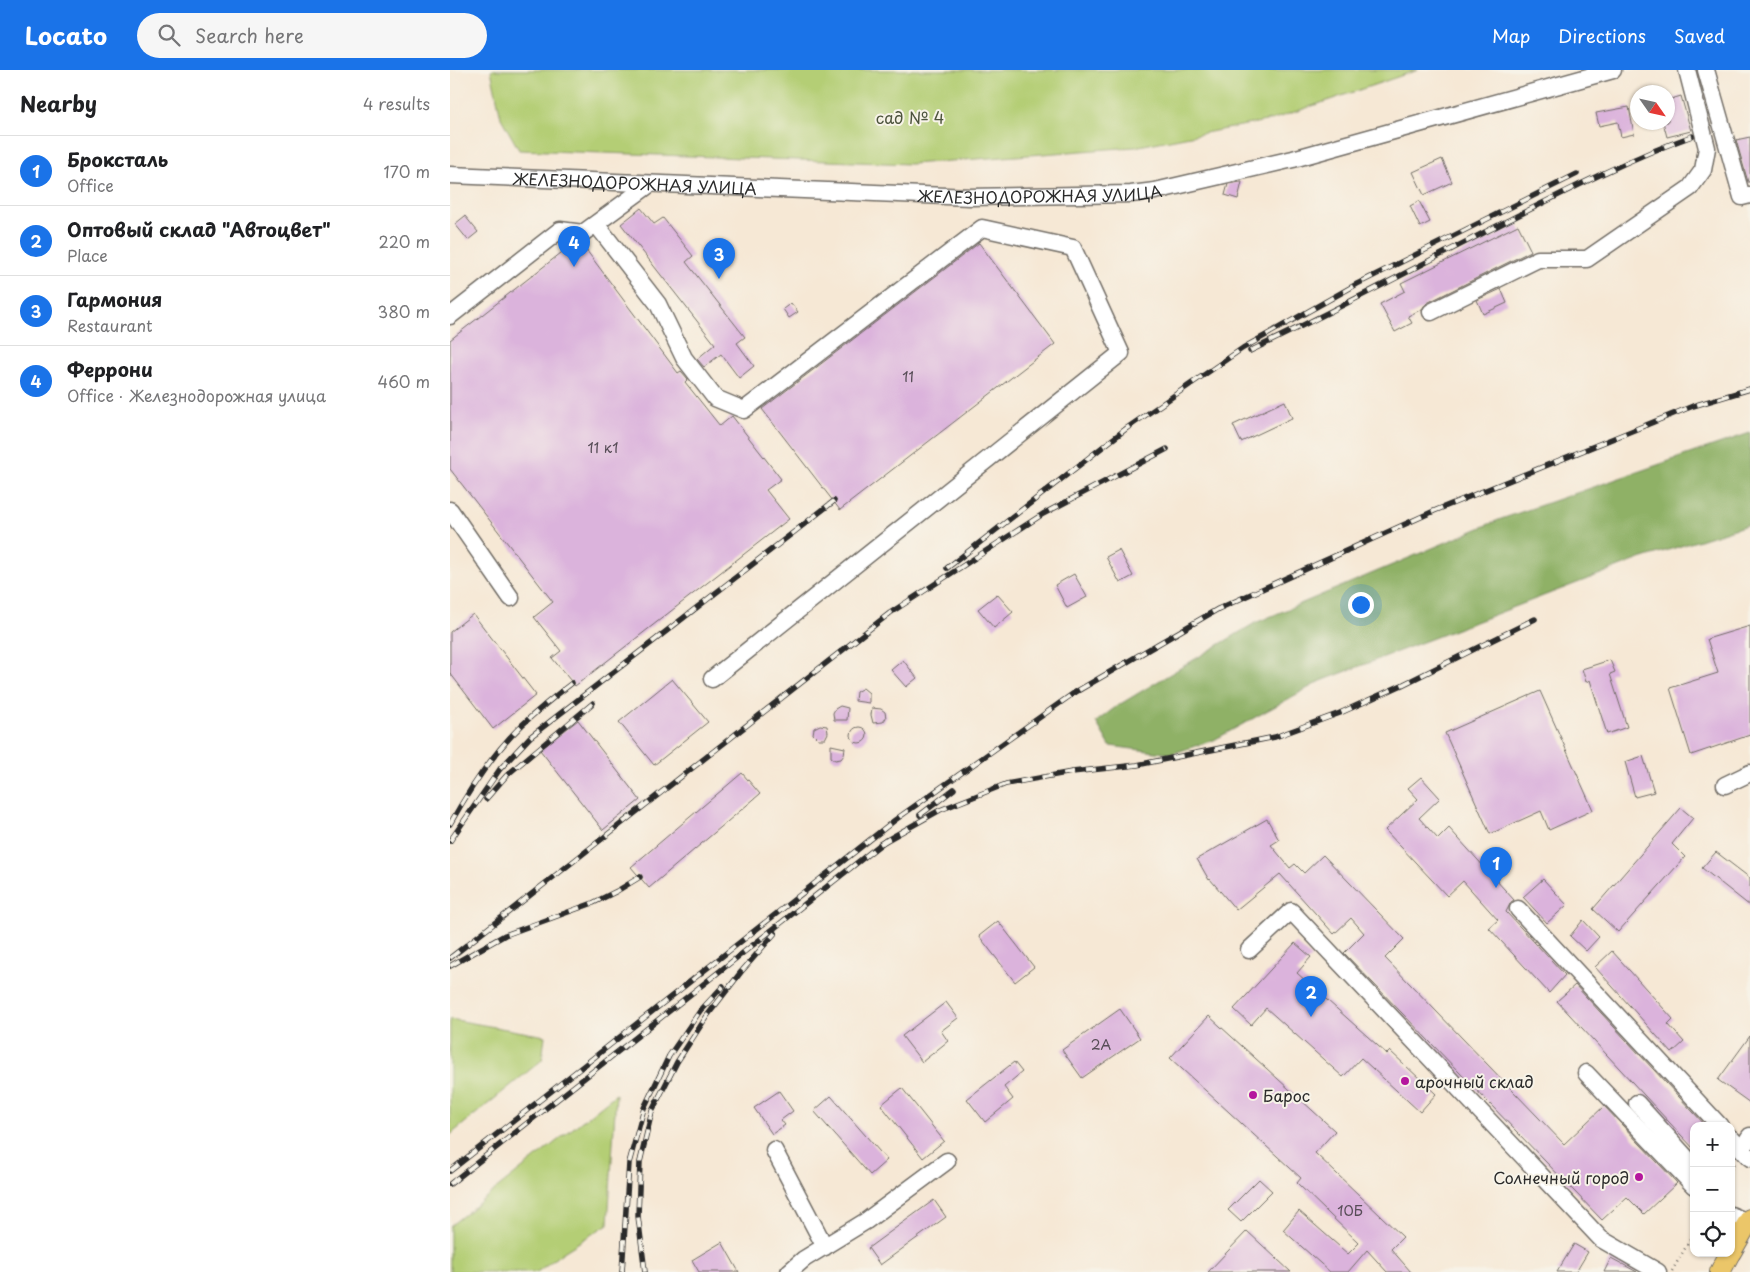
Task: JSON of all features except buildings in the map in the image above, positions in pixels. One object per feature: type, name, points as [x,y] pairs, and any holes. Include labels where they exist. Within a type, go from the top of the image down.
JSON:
[{"type":"main road","points":[[1735,1243],[1745,1220]]},
{"type":"main road","points":[[1720,1272],[1728,1257]]},
{"type":"street","name":"ЖЕЛЕЗНОДОРОЖНАЯ УЛИЦА","points":[[450,175],[970,198],[1147,192],[1293,159],[1613,70]]},
{"type":"street","points":[[1431,312],[1538,260],[1587,259],[1690,188],[1703,170],[1707,148],[1687,70]]},
{"type":"street","points":[[1706,70],[1742,197],[1750,195]]},
{"type":"street","points":[[450,316],[560,230],[583,233],[650,184]]},
{"type":"street","points":[[596,224],[658,304],[684,358],[715,398],[744,410],[982,228],[1073,248],[1121,353],[712,679]]},
{"type":"street","points":[[450,510],[512,598]]},
{"type":"street","points":[[1725,785],[1750,773]]},
{"type":"street","points":[[1518,910],[1716,1122]]},
{"type":"street","points":[[1250,950],[1292,911],[1601,1239],[1658,1272]]},
{"type":"street","points":[[1586,1073],[1690,1182]]},
{"type":"street","points":[[1637,1103],[1690,1162]]},
{"type":"street","points":[[774,1150],[825,1247]]},
{"type":"street","points":[[789,1272],[804,1259],[866,1221],[947,1161]]},
{"type":"path","points":[[1671,1272],[1690,1240]]},
{"type":"green space","name":"сад № 4","points":[[491,70],[1418,70],[1271,120],[1134,147],[911,164],[519,150],[501,118]]},
{"type":"green space","points":[[1750,433],[1750,524],[1640,559],[1321,681],[1214,740],[1171,754],[1110,746],[1096,722],[1117,706],[1255,623],[1501,519]]},
{"type":"green space","points":[[450,1019],[545,1036],[542,1060],[450,1135]]},
{"type":"green space","points":[[616,1094],[608,1224],[562,1253],[537,1272],[450,1272],[450,1226]]},
{"type":"railway","points":[[1250,351],[1575,187],[1621,165],[1692,136]]},
{"type":"railway","points":[[947,568],[1127,428],[1243,348],[1357,284],[1577,174]]},
{"type":"railway","points":[[450,1171],[895,820],[1074,693],[1218,609],[1434,511],[1693,406],[1750,389]]},
{"type":"railway","points":[[450,958],[890,613],[1043,514],[1167,449]]},
{"type":"railway","points":[[450,841],[500,769],[530,737],[834,501]]},
{"type":"railway","points":[[880,844],[940,810],[1006,784],[1072,772],[1137,765],[1275,737],[1340,713],[1402,685],[1535,619]]},
{"type":"railway","points":[[450,824],[465,798],[502,747],[528,719],[572,683]]},
{"type":"railway","points":[[486,799],[507,775],[593,703]]},
{"type":"railway","points":[[920,815],[954,789]]},
{"type":"railway","points":[[450,1184],[886,840]]},
{"type":"railway","points":[[450,966],[505,935],[593,903],[640,877]]},
{"type":"railway","points":[[645,1272],[638,1216],[640,1162],[652,1111],[677,1062],[707,1016],[741,972],[775,933]]},
{"type":"railway","points":[[622,1272],[629,1163],[644,1108],[669,1056],[700,1011],[723,986]]},
{"type":"place","name":"Феррони","points":[[574,267]]},
{"type":"place","name":"Гармония","points":[[719,279]]},
{"type":"place","name":"Броксталь","points":[[1496,888]]},
{"type":"place","name":"Оптовый склад \"Автоцвет\"","points":[[1311,1017]]},
{"type":"place","name":"арочный склад","points":[[1405,1081]]},
{"type":"place","name":"Барос","points":[[1253,1095]]},
{"type":"place","name":"Солнечный город","points":[[1639,1177]]}]
